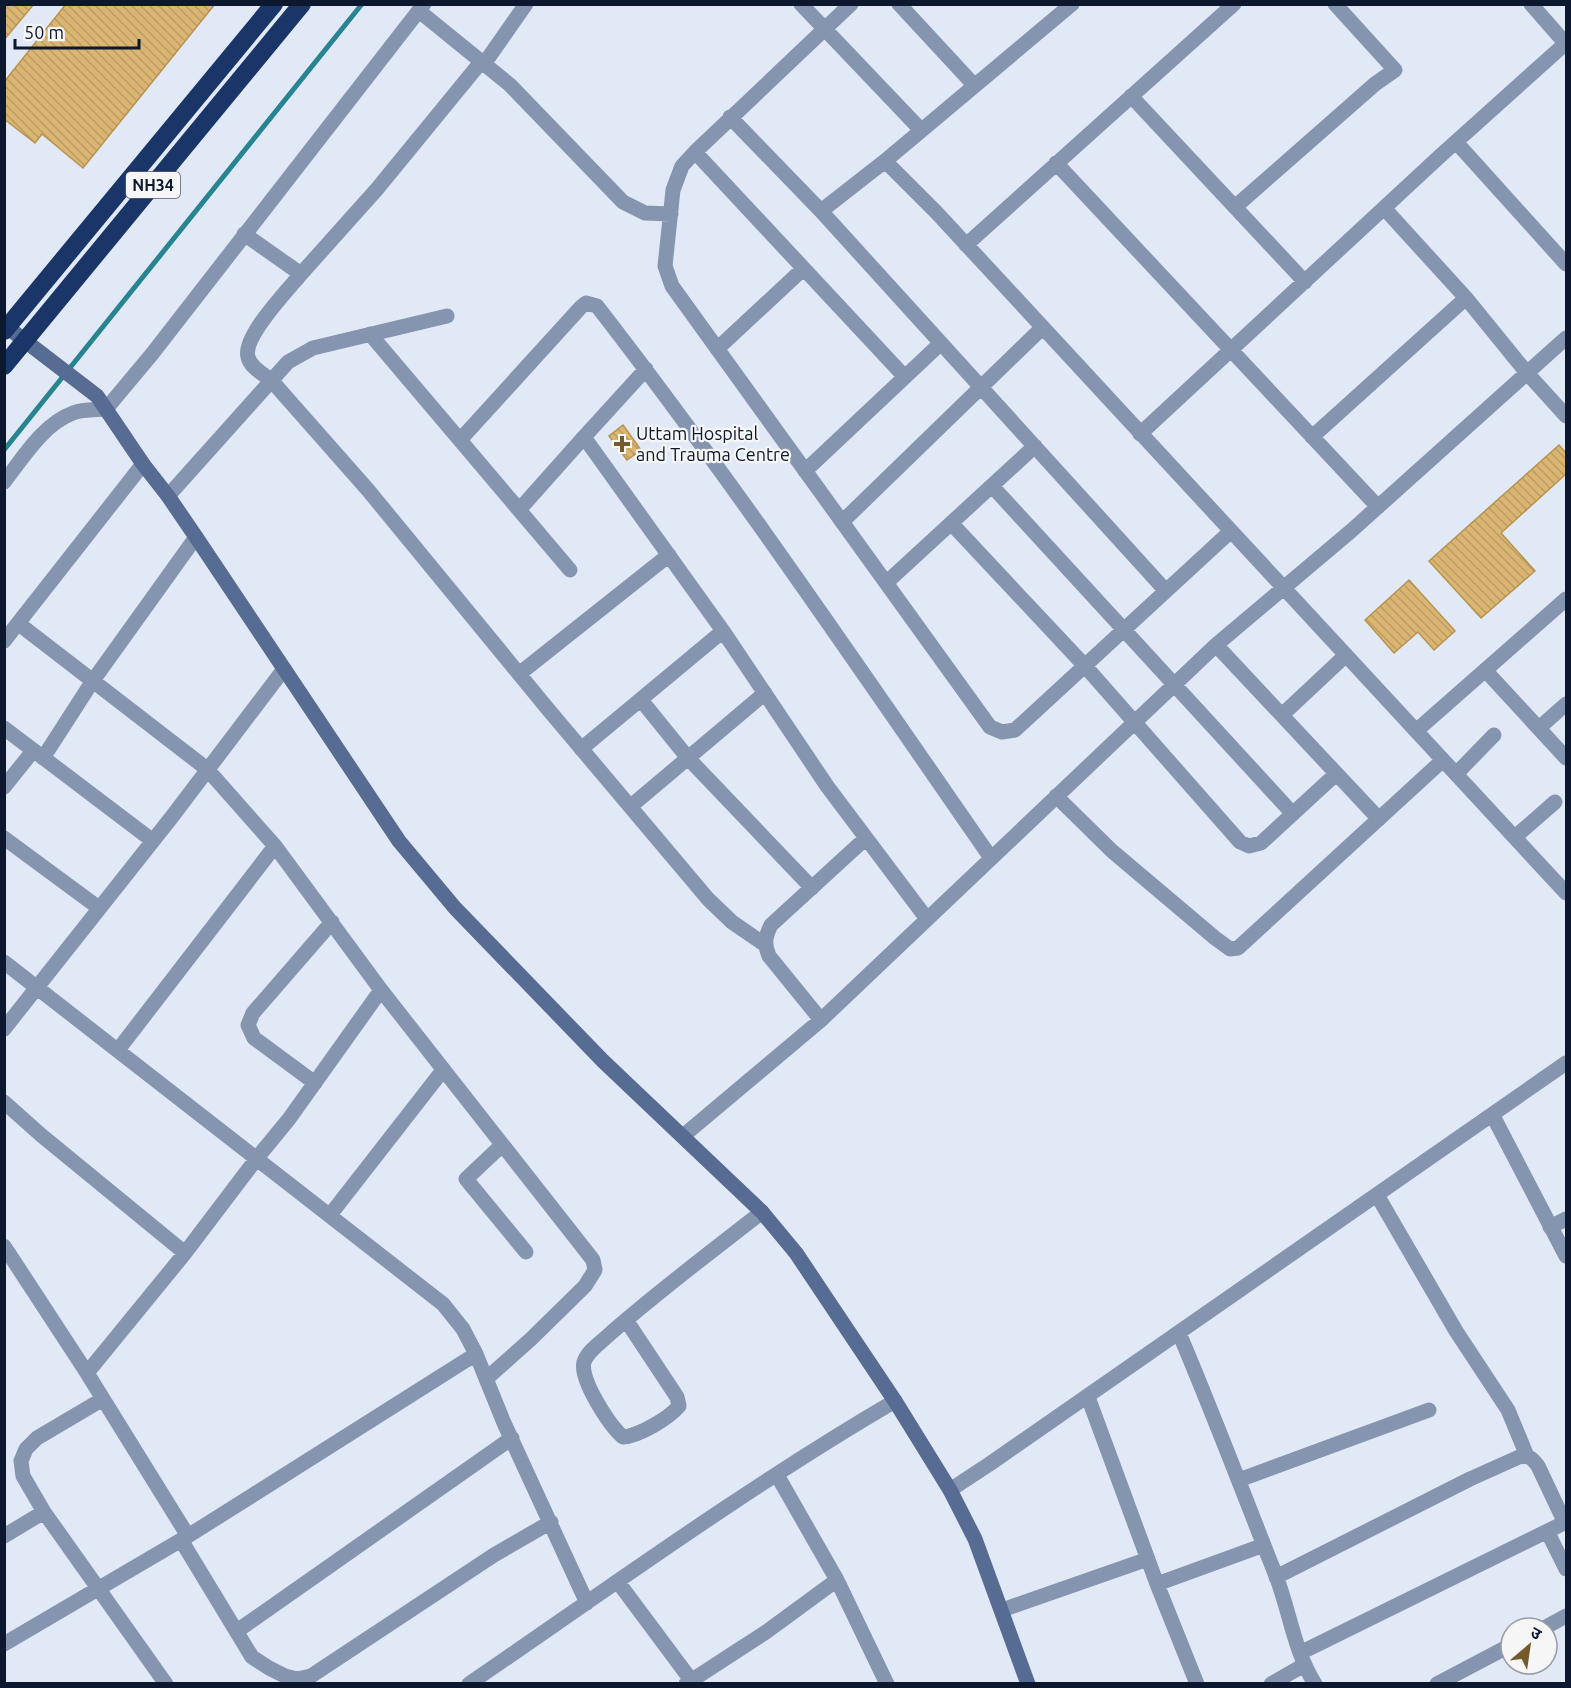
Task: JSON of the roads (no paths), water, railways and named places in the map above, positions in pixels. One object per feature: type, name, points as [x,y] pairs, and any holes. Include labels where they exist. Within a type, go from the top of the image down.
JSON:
[{"type":"highway","name":"NH34","points":[[6,329],[274,4]]},
{"type":"highway","name":"NH34","points":[[4,366],[302,4]]},
{"type":"street","points":[[526,4],[483,63],[377,189],[301,274],[255,331],[247,346],[248,358],[271,380],[368,490],[708,899],[732,922],[764,944],[769,956],[821,1020]]},
{"type":"street","points":[[801,4],[921,130]]},
{"type":"street","points":[[851,4],[730,117],[682,166],[673,190],[665,266],[672,286],[990,727],[1002,732],[1015,730],[1231,531]]},
{"type":"street","points":[[898,4],[974,86]]},
{"type":"street","points":[[821,211],[885,161],[1072,4]]},
{"type":"street","points":[[966,245],[1234,4]]},
{"type":"street","points":[[1235,207],[1375,84],[1395,70],[1335,4]]},
{"type":"street","points":[[1140,434],[1456,142],[1566,44],[1531,4]]},
{"type":"street","points":[[4,482],[33,445],[54,424],[74,413],[106,409],[152,354],[422,8],[510,85],[623,202],[645,213],[671,214]]},
{"type":"street","points":[[1131,96],[1305,282]]},
{"type":"street","points":[[730,117],[821,211],[1166,591]]},
{"type":"street","points":[[1456,142],[1566,264]]},
{"type":"street","points":[[695,152],[904,376]]},
{"type":"street","points":[[885,161],[966,245],[1566,893]]},
{"type":"street","points":[[1056,163],[1378,507]]},
{"type":"street","points":[[1384,208],[1466,298],[1527,373],[1566,416]]},
{"type":"street","points":[[244,234],[301,274]]},
{"type":"street","points":[[717,349],[803,269]]},
{"type":"street","points":[[1312,437],[1466,298]]},
{"type":"street","points":[[460,440],[586,303],[597,306],[817,606],[991,858]]},
{"type":"street","points":[[168,496],[288,362],[313,348],[447,316]]},
{"type":"street","points":[[842,522],[1042,328]]},
{"type":"street","points":[[6,329],[97,396],[196,537],[399,841],[454,908],[603,1061],[762,1212],[796,1253],[895,1401],[950,1490],[975,1539],[1028,1683]]},
{"type":"street","points":[[370,334],[570,570]]},
{"type":"street","points":[[683,1136],[821,1020],[1216,645],[1378,507],[1566,338]]},
{"type":"street","points":[[805,471],[941,343]]},
{"type":"street","points":[[519,510],[645,369]]},
{"type":"street","points":[[584,437],[723,631],[827,786],[927,919]]},
{"type":"street","points":[[886,583],[1035,446]]},
{"type":"street","points":[[4,641],[143,464]]},
{"type":"street","points":[[992,486],[1293,814]]},
{"type":"street","points":[[951,524],[1085,666],[1240,842],[1249,846],[1261,843],[1336,774]]},
{"type":"street","points":[[4,787],[38,754],[196,537]]},
{"type":"street","points":[[519,674],[669,555]]},
{"type":"street","points":[[1416,731],[1566,599]]},
{"type":"street","points":[[19,624],[207,770],[275,846],[381,990],[501,1146],[593,1260],[595,1270],[585,1286],[486,1379]]},
{"type":"street","points":[[581,749],[723,631]]},
{"type":"street","points":[[1216,645],[1379,819]]},
{"type":"street","points":[[1282,715],[1346,655]]},
{"type":"street","points":[[4,1029],[153,841],[284,669]]},
{"type":"street","points":[[1485,670],[1566,758]]},
{"type":"street","points":[[630,806],[765,693]]},
{"type":"street","points":[[641,700],[688,758],[812,888]]},
{"type":"street","points":[[1539,728],[1566,704]]},
{"type":"street","points":[[4,728],[153,841]]},
{"type":"street","points":[[1456,774],[1494,735]]},
{"type":"street","points":[[1056,796],[1112,851],[1215,939],[1230,949],[1238,948],[1443,760]]},
{"type":"street","points":[[1515,837],[1555,802]]},
{"type":"street","points":[[4,838],[99,908]]},
{"type":"street","points":[[764,944],[771,926],[866,838]]},
{"type":"street","points":[[118,1050],[275,846]]},
{"type":"street","points":[[315,1083],[254,1038],[248,1025],[253,1013],[332,922]]},
{"type":"street","points":[[4,962],[443,1304],[463,1329],[476,1354],[587,1603]]},
{"type":"street","points":[[87,1374],[289,1119],[381,990]]},
{"type":"street","points":[[950,1490],[1493,1116],[1566,1063]]},
{"type":"street","points":[[330,1215],[443,1070]]},
{"type":"street","points":[[4,1102],[185,1253]]},
{"type":"street","points":[[1493,1116],[1566,1256]]},
{"type":"street","points":[[501,1146],[466,1179],[526,1252]]},
{"type":"street","points":[[1377,1195],[1456,1331],[1508,1410],[1527,1456]]},
{"type":"street","points":[[626,1320],[677,1397],[679,1406],[673,1413],[633,1437],[623,1437],[614,1429],[586,1380],[583,1371],[584,1362],[589,1353],[626,1320],[762,1212]]},
{"type":"street","points":[[1550,1227],[1566,1219]]},
{"type":"street","points":[[4,1246],[103,1399],[252,1657],[269,1668],[297,1679],[311,1676],[494,1555],[551,1522]]},
{"type":"street","points":[[1179,1333],[1276,1576],[1302,1659],[1315,1683]]},
{"type":"street","points":[[4,1644],[184,1538],[476,1354]]},
{"type":"street","points":[[1088,1396],[1157,1584],[1197,1683]]},
{"type":"street","points":[[103,1399],[37,1438],[26,1449],[21,1461],[23,1476],[44,1512],[166,1683]]},
{"type":"street","points":[[469,1683],[837,1435],[895,1401]]},
{"type":"street","points":[[1239,1480],[1429,1410]]},
{"type":"street","points":[[237,1631],[512,1438]]},
{"type":"street","points":[[1271,1683],[1302,1659],[1452,1577],[1566,1523],[1538,1466],[1532,1458],[1519,1457],[1276,1576]]},
{"type":"street","points":[[777,1475],[837,1580],[887,1683]]},
{"type":"street","points":[[4,1536],[44,1512]]},
{"type":"street","points":[[1548,1533],[1566,1569]]},
{"type":"street","points":[[1157,1584],[1264,1545]]},
{"type":"street","points":[[1002,1610],[1148,1559]]},
{"type":"street","points":[[618,1582],[689,1682],[766,1632],[837,1580]]},
{"type":"street","points":[[1437,1683],[1499,1651]]},
{"type":"street","points":[[269,1668],[281,1683]]},
{"type":"waterway","points":[[4,450],[362,4]]},
{"type":"place","name":"Uttam Hospital and Trauma Centre","points":[[622,444]]}]
